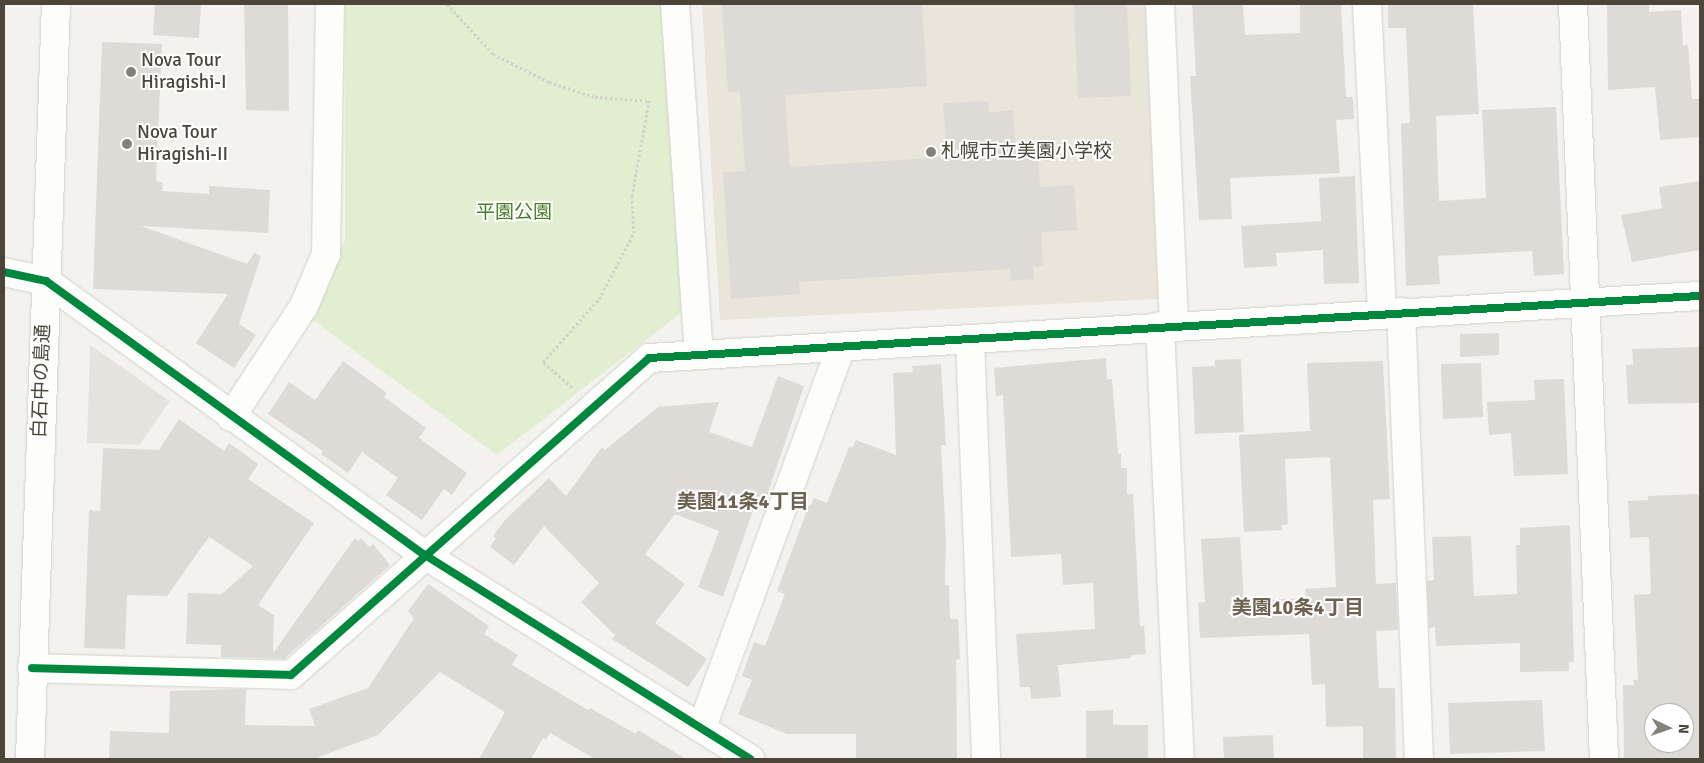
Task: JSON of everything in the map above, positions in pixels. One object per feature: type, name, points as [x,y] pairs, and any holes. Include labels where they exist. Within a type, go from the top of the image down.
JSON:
[{"type":"street","name":"白石中の島通","points":[[30,759],[56,4]]},
{"type":"street","points":[[231,417],[304,306],[326,254],[330,4]]},
{"type":"street","points":[[674,4],[699,355]]},
{"type":"street","points":[[1160,4],[1167,326],[1180,759]]},
{"type":"street","points":[[1368,4],[1391,312],[1419,759]]},
{"type":"street","points":[[1573,4],[1604,759]]},
{"type":"street","points":[[4,272],[46,281],[231,417],[425,555],[702,727],[750,759]]},
{"type":"street","points":[[32,668],[290,675],[649,358],[970,340],[1391,312],[1700,296]]},
{"type":"street","points":[[970,340],[986,759]]},
{"type":"street","points":[[702,727],[841,347]]},
{"type":"path","points":[[448,4],[493,54],[549,82],[595,98],[649,101],[681,100]]},
{"type":"path","points":[[579,393],[543,362],[599,299],[634,232],[632,196],[649,101]]},
{"type":"shaded area","name":"札幌市立美園小学校","points":[[702,4],[1145,4],[1158,299],[720,320]]},
{"type":"shaded area","points":[[90,345],[170,401],[139,445],[87,443]]},
{"type":"green space","name":"平園公園","points":[[345,4],[667,4],[690,306],[497,455],[311,319],[345,240]]},
{"type":"building","points":[[155,4],[201,4],[199,38],[153,35]]},
{"type":"building","points":[[244,4],[288,4],[289,111],[246,110]]},
{"type":"building","points":[[722,4],[922,4],[927,86],[785,95],[790,167],[947,157],[943,103],[988,101],[989,113],[1013,110],[1016,153],[1038,152],[1040,187],[1074,185],[1077,230],[1041,232],[1043,266],[1033,267],[1034,279],[1011,281],[1010,269],[799,282],[800,294],[731,299],[723,172],[745,171],[740,91],[728,92]]},
{"type":"building","points":[[1074,4],[1127,4],[1131,96],[1078,98]]},
{"type":"building","points":[[1192,4],[1243,4],[1245,35],[1300,33],[1300,4],[1341,4],[1346,97],[1353,97],[1354,119],[1336,120],[1340,173],[1230,178],[1232,219],[1199,220],[1190,76],[1196,76]]},
{"type":"building","points":[[1473,4],[1479,114],[1436,116],[1439,201],[1486,198],[1482,110],[1556,107],[1564,274],[1534,276],[1532,251],[1438,256],[1440,284],[1406,286],[1401,124],[1410,123],[1406,28],[1388,28],[1388,5]]},
{"type":"building","points":[[1607,4],[1649,4],[1649,12],[1681,10],[1683,46],[1688,45],[1692,99],[1700,99],[1700,137],[1660,140],[1655,87],[1608,90]]},
{"type":"building","points":[[102,42],[162,44],[156,181],[163,183],[162,191],[209,194],[209,186],[270,190],[268,233],[141,226],[247,264],[254,253],[261,256],[239,324],[256,335],[234,368],[196,343],[228,294],[93,289]]},
{"type":"building","points":[[1355,176],[1359,283],[1324,284],[1323,250],[1276,253],[1277,266],[1244,268],[1241,226],[1321,221],[1319,178]]},
{"type":"building","points":[[1700,181],[1700,250],[1632,262],[1621,215],[1662,208],[1659,187]]},
{"type":"building","points":[[1499,333],[1499,355],[1460,357],[1460,334]]},
{"type":"building","points":[[1700,347],[1700,403],[1628,404],[1626,365],[1633,365],[1632,349]]},
{"type":"building","points":[[1106,358],[1107,379],[1112,379],[1118,454],[1121,454],[1121,468],[1127,468],[1127,494],[1133,494],[1140,626],[1144,626],[1146,654],[1131,655],[1131,658],[1058,665],[1061,697],[1031,699],[1030,687],[1020,687],[1016,634],[1095,629],[1093,583],[1063,585],[1061,554],[1011,557],[1003,395],[996,396],[994,368]]},
{"type":"building","points":[[1241,359],[1244,432],[1195,434],[1192,367],[1215,366],[1215,360]]},
{"type":"building","points":[[343,361],[387,393],[384,397],[426,428],[419,438],[467,473],[452,495],[444,489],[422,520],[386,495],[398,478],[362,452],[348,473],[321,454],[323,451],[268,414],[289,382],[315,400]]},
{"type":"building","points":[[1383,361],[1390,499],[1373,500],[1376,584],[1396,583],[1398,630],[1376,631],[1379,688],[1395,688],[1396,759],[1363,759],[1363,726],[1326,727],[1325,684],[1312,685],[1309,634],[1200,638],[1198,603],[1205,602],[1201,539],[1240,537],[1244,601],[1306,598],[1305,589],[1336,587],[1330,457],[1285,459],[1288,524],[1282,525],[1282,530],[1244,532],[1239,435],[1310,431],[1307,363]]},
{"type":"building","points":[[1481,363],[1483,417],[1443,419],[1441,364]]},
{"type":"building","points":[[941,364],[946,445],[941,445],[946,540],[945,585],[949,585],[950,619],[958,619],[960,659],[956,660],[957,759],[856,759],[856,734],[787,734],[738,714],[752,680],[742,676],[754,642],[765,646],[785,594],[777,591],[809,505],[811,506],[814,498],[827,503],[849,447],[852,448],[856,440],[896,455],[893,373],[913,372],[912,366]]},
{"type":"building","points":[[778,376],[804,386],[766,499],[758,496],[723,597],[698,587],[719,531],[675,514],[645,554],[685,584],[655,623],[707,659],[688,687],[612,639],[615,635],[581,602],[599,583],[544,526],[514,565],[490,547],[496,538],[493,536],[505,520],[549,478],[566,496],[602,447],[605,450],[658,407],[719,402],[709,432],[752,447]]},
{"type":"building","points":[[1564,379],[1568,474],[1514,476],[1511,433],[1489,435],[1487,402],[1535,400],[1534,380]]},
{"type":"building","points":[[179,419],[224,451],[229,443],[258,464],[248,479],[314,523],[258,605],[274,615],[273,653],[355,538],[358,541],[361,538],[369,547],[373,544],[390,565],[284,659],[221,657],[221,645],[186,644],[188,593],[222,594],[253,566],[209,537],[167,596],[127,595],[125,649],[84,648],[89,510],[100,511],[103,448],[159,450]]},
{"type":"building","points":[[1697,494],[1700,497],[1700,759],[1624,759],[1623,685],[1634,685],[1634,680],[1638,680],[1634,595],[1651,594],[1649,537],[1630,538],[1628,501],[1648,500],[1648,496]]},
{"type":"building","points":[[1570,525],[1574,662],[1569,662],[1569,671],[1520,672],[1520,643],[1436,646],[1435,627],[1429,628],[1427,581],[1434,580],[1432,537],[1471,536],[1474,596],[1517,594],[1516,545],[1520,545],[1520,528]]},
{"type":"building","points":[[428,584],[489,626],[484,634],[518,655],[512,665],[588,710],[590,708],[636,734],[638,730],[686,759],[595,759],[550,733],[546,740],[543,738],[531,759],[479,759],[505,712],[440,672],[378,735],[314,759],[109,759],[110,731],[169,733],[170,691],[246,689],[245,725],[315,726],[309,709],[368,688],[414,618],[408,611]]},
{"type":"building","points":[[1542,700],[1545,751],[1450,754],[1448,703]]},
{"type":"building","points":[[1113,710],[1113,725],[1148,725],[1148,759],[1086,759],[1086,711]]},
{"type":"building","points":[[1273,735],[1274,759],[1224,759],[1223,737]]},
{"type":"cycle path","points":[[4,272],[46,281],[425,555],[750,759]]},
{"type":"cycle path","points":[[32,668],[291,675],[649,358],[1700,296]]},
{"type":"place","name":"Nova Tour Hiragishi-I","points":[[131,72]]},
{"type":"place","name":"Nova Tour Hiragishi-II","points":[[127,144]]},
{"type":"place","name":"札幌市立美園小学校","points":[[931,152]]},
{"type":"district","name":"美園11条4丁目","points":[[743,501]]},
{"type":"district","name":"美園10条4丁目","points":[[1298,607]]}]
